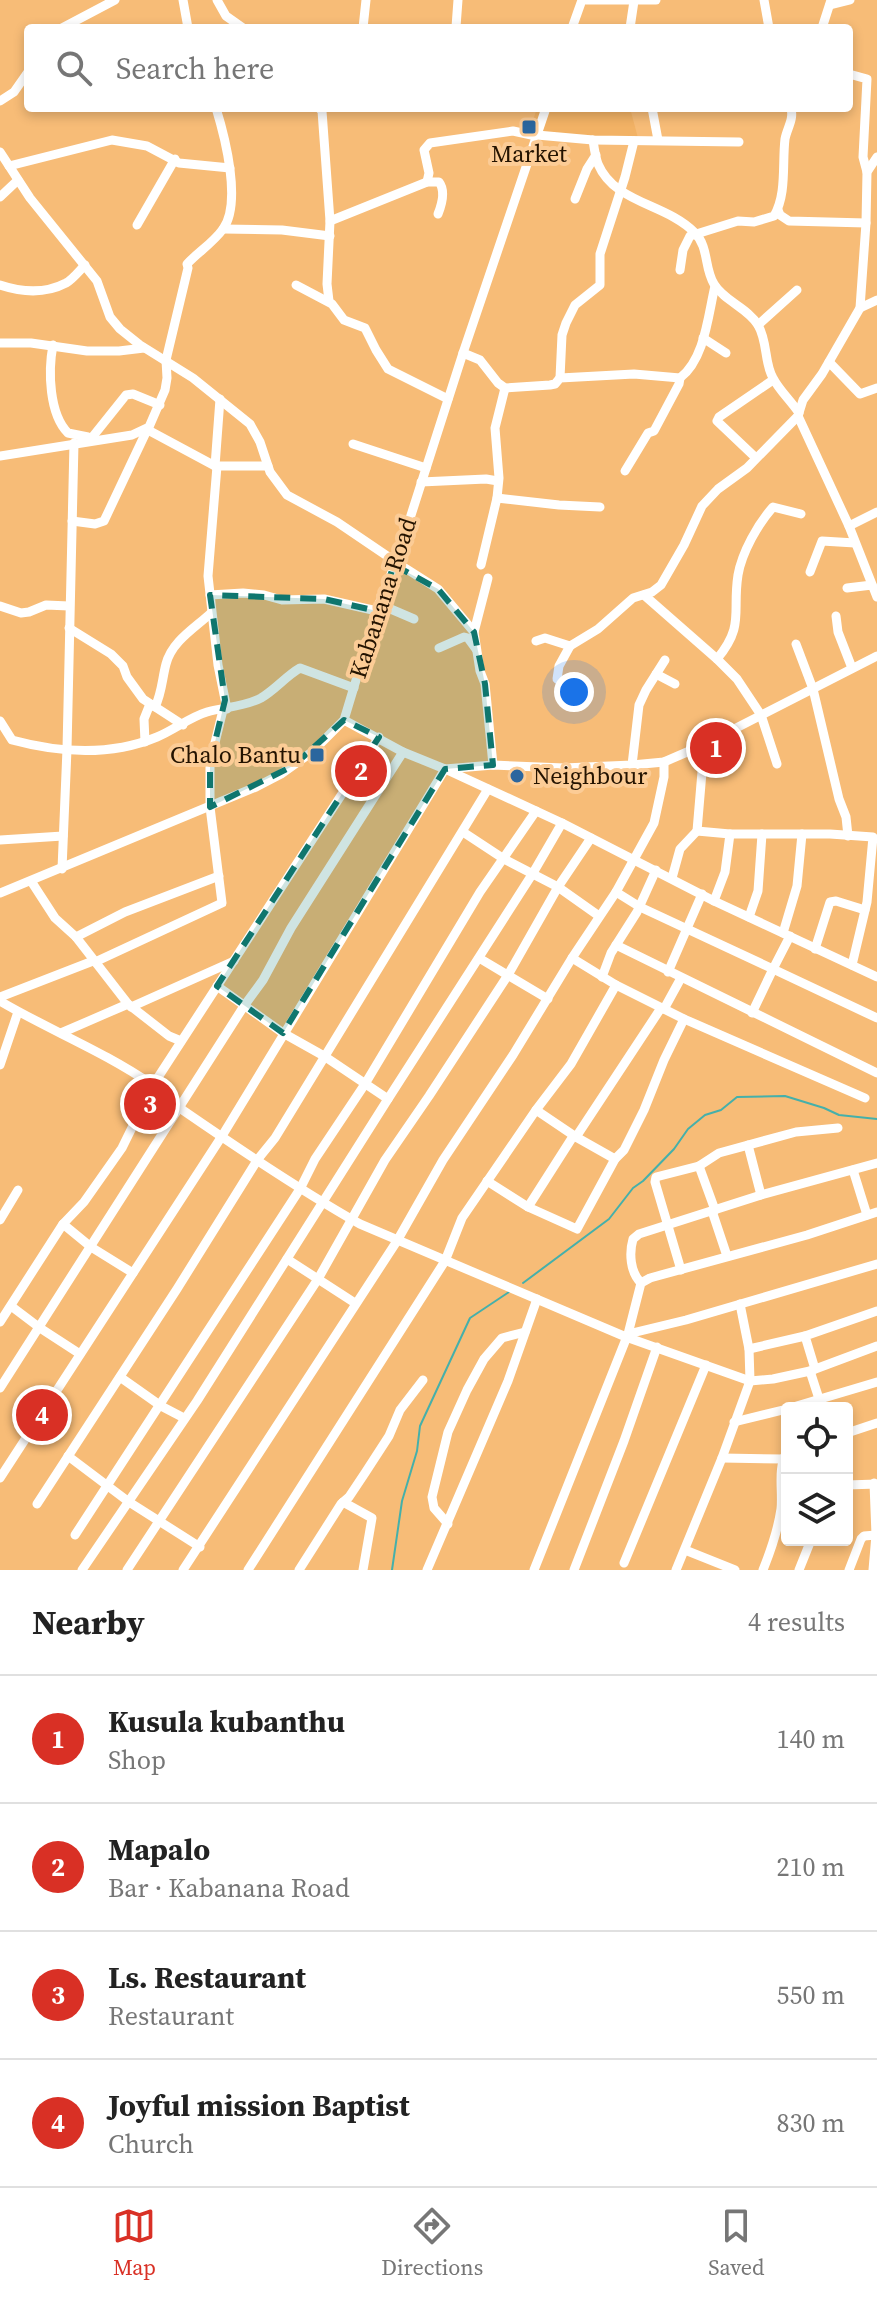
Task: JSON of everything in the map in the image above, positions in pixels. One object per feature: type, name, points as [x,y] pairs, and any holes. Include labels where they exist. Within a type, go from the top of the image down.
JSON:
[{"type":"street","points":[[70,24],[115,0]]},
{"type":"street","points":[[183,0],[187,24]]},
{"type":"street","points":[[217,0],[226,16],[237,24]]},
{"type":"street","points":[[363,24],[366,0]]},
{"type":"street","points":[[456,24],[458,0]]},
{"type":"street","points":[[574,24],[584,0],[656,0]]},
{"type":"street","points":[[764,0],[768,24]]},
{"type":"street","points":[[823,24],[831,3],[850,0]]},
{"type":"street","points":[[631,24],[634,1]]},
{"type":"street","points":[[853,75],[877,84]]},
{"type":"street","points":[[0,101],[14,92],[24,78]]},
{"type":"street","points":[[572,689],[557,679],[556,674],[570,646],[598,629],[633,598],[661,585],[702,506],[718,489],[747,468],[798,414],[803,400],[860,308],[866,223],[872,210],[863,157],[867,79]]},
{"type":"street","points":[[72,521],[95,524],[104,521],[160,405],[167,384],[166,360],[187,264],[223,229],[230,205],[230,168],[217,112]]},
{"type":"street","points":[[322,112],[330,221],[329,301]]},
{"type":"street","name":"Kabanana Road","points":[[0,893],[256,787],[293,766],[328,738],[344,720],[378,607],[545,112]]},
{"type":"street","points":[[653,112],[658,140]]},
{"type":"street","points":[[680,270],[683,250],[690,236],[738,221],[754,222],[774,216],[778,210],[784,145],[792,112]]},
{"type":"street","points":[[427,182],[429,173],[424,150],[430,143],[513,131],[593,140],[739,142]]},
{"type":"street","points":[[9,166],[112,140],[147,146],[179,163],[230,168]]},
{"type":"street","points":[[593,140],[596,160],[603,173],[620,192],[678,218],[696,234],[703,245],[715,286],[758,325],[766,345],[773,380],[798,414],[849,526],[877,597]]},
{"type":"street","points":[[463,353],[480,360],[505,388],[550,385],[560,378],[562,335],[575,305],[600,285],[600,254],[634,141]]},
{"type":"street","points":[[0,152],[38,209],[97,281],[113,321],[144,348],[193,378],[254,429],[268,466],[292,499],[337,522],[395,564],[438,589],[474,632]]},
{"type":"street","points":[[575,199],[596,155]]},
{"type":"street","points":[[867,172],[877,157]]},
{"type":"street","points":[[137,225],[175,159]]},
{"type":"street","points":[[0,197],[18,180]]},
{"type":"street","points":[[330,221],[427,182],[442,185],[443,202],[438,214]]},
{"type":"street","points":[[778,210],[789,221],[866,223]]},
{"type":"street","points":[[223,229],[282,230],[330,236]]},
{"type":"street","points":[[0,285],[37,291],[69,282],[85,265]]},
{"type":"street","points":[[296,285],[329,301],[344,320],[365,328],[388,369],[448,399]]},
{"type":"street","points":[[560,378],[634,374],[680,378],[696,356],[703,338],[715,286]]},
{"type":"street","points":[[758,325],[797,290]]},
{"type":"street","points":[[860,308],[877,300]]},
{"type":"street","points":[[703,338],[726,353]]},
{"type":"street","points":[[0,343],[24,342],[103,352],[144,348]]},
{"type":"street","points":[[53,345],[50,379],[63,427],[73,435],[91,439]]},
{"type":"street","points":[[829,362],[860,394],[877,388]]},
{"type":"street","points":[[625,471],[648,433],[654,431],[680,378]]},
{"type":"street","points":[[756,458],[717,421],[773,380]]},
{"type":"street","points":[[481,565],[497,498],[495,428],[505,388]]},
{"type":"street","points":[[91,439],[126,395],[133,394],[160,405]]},
{"type":"street","points":[[0,999],[94,961],[222,903],[210,807],[210,763],[225,709],[208,576],[220,399]]},
{"type":"street","points":[[0,456],[91,439],[132,435],[148,428]]},
{"type":"street","points":[[148,428],[205,463],[216,466],[268,466]]},
{"type":"street","points":[[62,869],[74,443]]},
{"type":"street","points":[[353,444],[426,468]]},
{"type":"street","points":[[421,482],[498,481]]},
{"type":"street","points":[[497,498],[600,507]]},
{"type":"street","points":[[717,659],[731,642],[736,626],[738,572],[756,532],[773,507],[801,514]]},
{"type":"street","points":[[849,526],[877,512]]},
{"type":"street","points":[[810,572],[822,541],[855,543]]},
{"type":"street","points":[[488,578],[474,632],[485,684],[493,765]]},
{"type":"street","points":[[847,588],[872,585]]},
{"type":"street","points":[[210,595],[243,593],[282,600],[324,599],[378,607],[414,619]]},
{"type":"street","points":[[644,595],[737,679],[761,715],[777,764]]},
{"type":"street","points":[[0,606],[21,613],[46,605],[69,606]]},
{"type":"street","points":[[145,742],[144,719],[161,691],[171,650],[211,613]]},
{"type":"street","points":[[836,616],[838,632],[852,668]]},
{"type":"street","points":[[69,628],[119,661],[134,688],[152,705],[183,725]]},
{"type":"street","points":[[439,648],[464,637],[476,649]]},
{"type":"street","points":[[536,641],[545,638],[570,646]]},
{"type":"street","points":[[796,644],[813,689],[846,817],[848,836]]},
{"type":"street","points":[[445,769],[493,765],[564,768],[664,762],[877,656]]},
{"type":"street","points":[[632,765],[639,705],[665,660]]},
{"type":"street","points":[[0,721],[12,740],[40,747],[102,750],[131,747],[206,713],[262,697],[300,668],[354,688]]},
{"type":"street","points":[[656,674],[675,684]]},
{"type":"street","points":[[344,720],[403,752],[562,823],[714,901],[877,977]]},
{"type":"street","points":[[0,1322],[63,1224],[84,1202],[122,1148],[153,1085],[379,737]]},
{"type":"street","points":[[672,878],[680,849],[697,831],[701,746]]},
{"type":"street","points":[[0,1388],[263,980],[291,928],[403,752]]},
{"type":"street","points":[[183,1570],[397,1241],[443,1160],[616,892],[654,823],[664,777],[664,762]]},
{"type":"street","points":[[0,1478],[222,1136],[445,769]]},
{"type":"street","points":[[37,1504],[258,1159],[275,1138],[488,789]]},
{"type":"street","points":[[75,1535],[300,1189],[315,1159],[365,1084],[480,892],[536,811]]},
{"type":"street","points":[[82,1570],[197,1401],[562,823]]},
{"type":"street","points":[[697,831],[875,837],[865,910],[852,965]]},
{"type":"street","points":[[463,832],[504,859],[558,887],[599,916]]},
{"type":"street","points":[[714,901],[725,872],[730,834]]},
{"type":"street","points":[[749,917],[758,891],[762,834]]},
{"type":"street","points":[[752,1013],[786,935],[797,886],[802,834]]},
{"type":"street","points":[[0,840],[63,836]]},
{"type":"street","points":[[127,1570],[318,1279],[385,1160],[508,975],[558,887],[591,838]]},
{"type":"street","points":[[602,977],[656,870]]},
{"type":"street","points":[[76,937],[125,912],[219,876]]},
{"type":"street","points":[[31,881],[55,918],[76,937],[129,1005],[169,1036],[181,1041]]},
{"type":"street","points":[[616,892],[640,907],[877,1018]]},
{"type":"street","points":[[668,972],[702,894]]},
{"type":"street","points":[[815,949],[830,902],[865,910]]},
{"type":"street","points":[[616,945],[877,1073]]},
{"type":"street","points":[[479,958],[548,999]]},
{"type":"street","points":[[572,958],[616,985],[684,1019],[865,1098]]},
{"type":"street","points":[[61,1033],[234,961]]},
{"type":"street","points":[[528,1207],[681,978]]},
{"type":"street","points":[[248,1570],[445,1261],[462,1218],[571,1064],[616,985]]},
{"type":"street","points":[[217,986],[283,1033],[388,1099]]},
{"type":"street","points":[[0,999],[18,1012],[106,1056],[153,1085],[180,1108],[300,1189],[351,1219],[397,1241],[657,1347],[750,1381],[812,1370],[877,1346]]},
{"type":"street","points":[[0,1065],[18,1012]]},
{"type":"street","points":[[487,1181],[528,1207],[577,1229],[615,1159],[624,1150],[684,1019]]},
{"type":"street","points":[[536,1110],[615,1159]]},
{"type":"street","points":[[681,1270],[656,1177],[699,1166],[719,1153],[796,1132],[838,1128]]},
{"type":"street","points":[[748,1145],[761,1195]]},
{"type":"street","points":[[641,1283],[632,1271],[631,1245],[639,1234],[761,1195],[877,1163]]},
{"type":"street","points":[[699,1166],[727,1256]]},
{"type":"street","points":[[534,1570],[627,1335],[641,1283],[872,1214],[853,1170]]},
{"type":"street","points":[[0,1220],[18,1190]]},
{"type":"street","points":[[63,1224],[91,1247],[133,1273]]},
{"type":"street","points":[[287,1259],[355,1303]]},
{"type":"street","points":[[627,1335],[877,1264]]},
{"type":"street","points":[[427,1570],[502,1395],[537,1299]]},
{"type":"street","points":[[676,1570],[750,1381],[749,1349],[740,1304]]},
{"type":"street","points":[[11,1306],[80,1354]]},
{"type":"street","points":[[749,1349],[805,1336],[877,1311]]},
{"type":"street","points":[[448,1524],[434,1508],[432,1497],[448,1432],[484,1359],[502,1338],[525,1332]]},
{"type":"street","points":[[805,1336],[820,1402]]},
{"type":"street","points":[[574,1570],[657,1347]]},
{"type":"street","points":[[624,1563],[706,1365]]},
{"type":"street","points":[[120,1377],[184,1418]]},
{"type":"street","points":[[299,1570],[382,1448],[400,1410],[423,1380]]},
{"type":"street","points":[[826,1402],[877,1382]]},
{"type":"street","points":[[734,1422],[781,1410]]},
{"type":"street","points":[[853,1431],[877,1423]]},
{"type":"street","points":[[68,1456],[129,1502],[200,1547]]},
{"type":"street","points":[[722,1458],[781,1456]]},
{"type":"street","points":[[853,1485],[875,1484],[876,1549],[873,1570]]},
{"type":"street","points":[[343,1502],[372,1518],[363,1570]]},
{"type":"street","points":[[763,1570],[773,1548],[781,1511]]},
{"type":"street","points":[[849,1570],[861,1539],[876,1535]]},
{"type":"street","points":[[799,1570],[809,1546]]},
{"type":"street","points":[[685,1550],[729,1569]]},
{"type":"highlighted area","points":[[394,565],[438,589],[474,632],[485,684],[493,765],[445,769],[283,1033],[217,986],[379,737],[344,720],[293,766],[210,807],[210,763],[225,700],[210,595],[324,599],[377,611]]},
{"type":"shaded area","points":[[536,112],[631,112],[638,138],[540,133],[530,130]]},
{"type":"waterway","points":[[523,1283],[609,1219],[633,1188],[674,1149],[688,1129],[705,1115],[721,1110],[737,1097],[785,1096],[839,1115],[877,1119]]},
{"type":"waterway","points":[[392,1570],[402,1501],[417,1451],[420,1426],[470,1318],[509,1292]]},
{"type":"place","name":"Market","points":[[529,127]]},
{"type":"place","name":"Kusula kubanthu","points":[[716,748]]},
{"type":"place","name":"Chalo Bantu","points":[[317,755]]},
{"type":"place","name":"Mapalo","points":[[361,771]]},
{"type":"place","name":"Neighbour","points":[[517,776]]},
{"type":"place","name":"Ls. Restaurant","points":[[150,1104]]},
{"type":"place","name":"Joyful mission Baptist","points":[[42,1415]]}]
